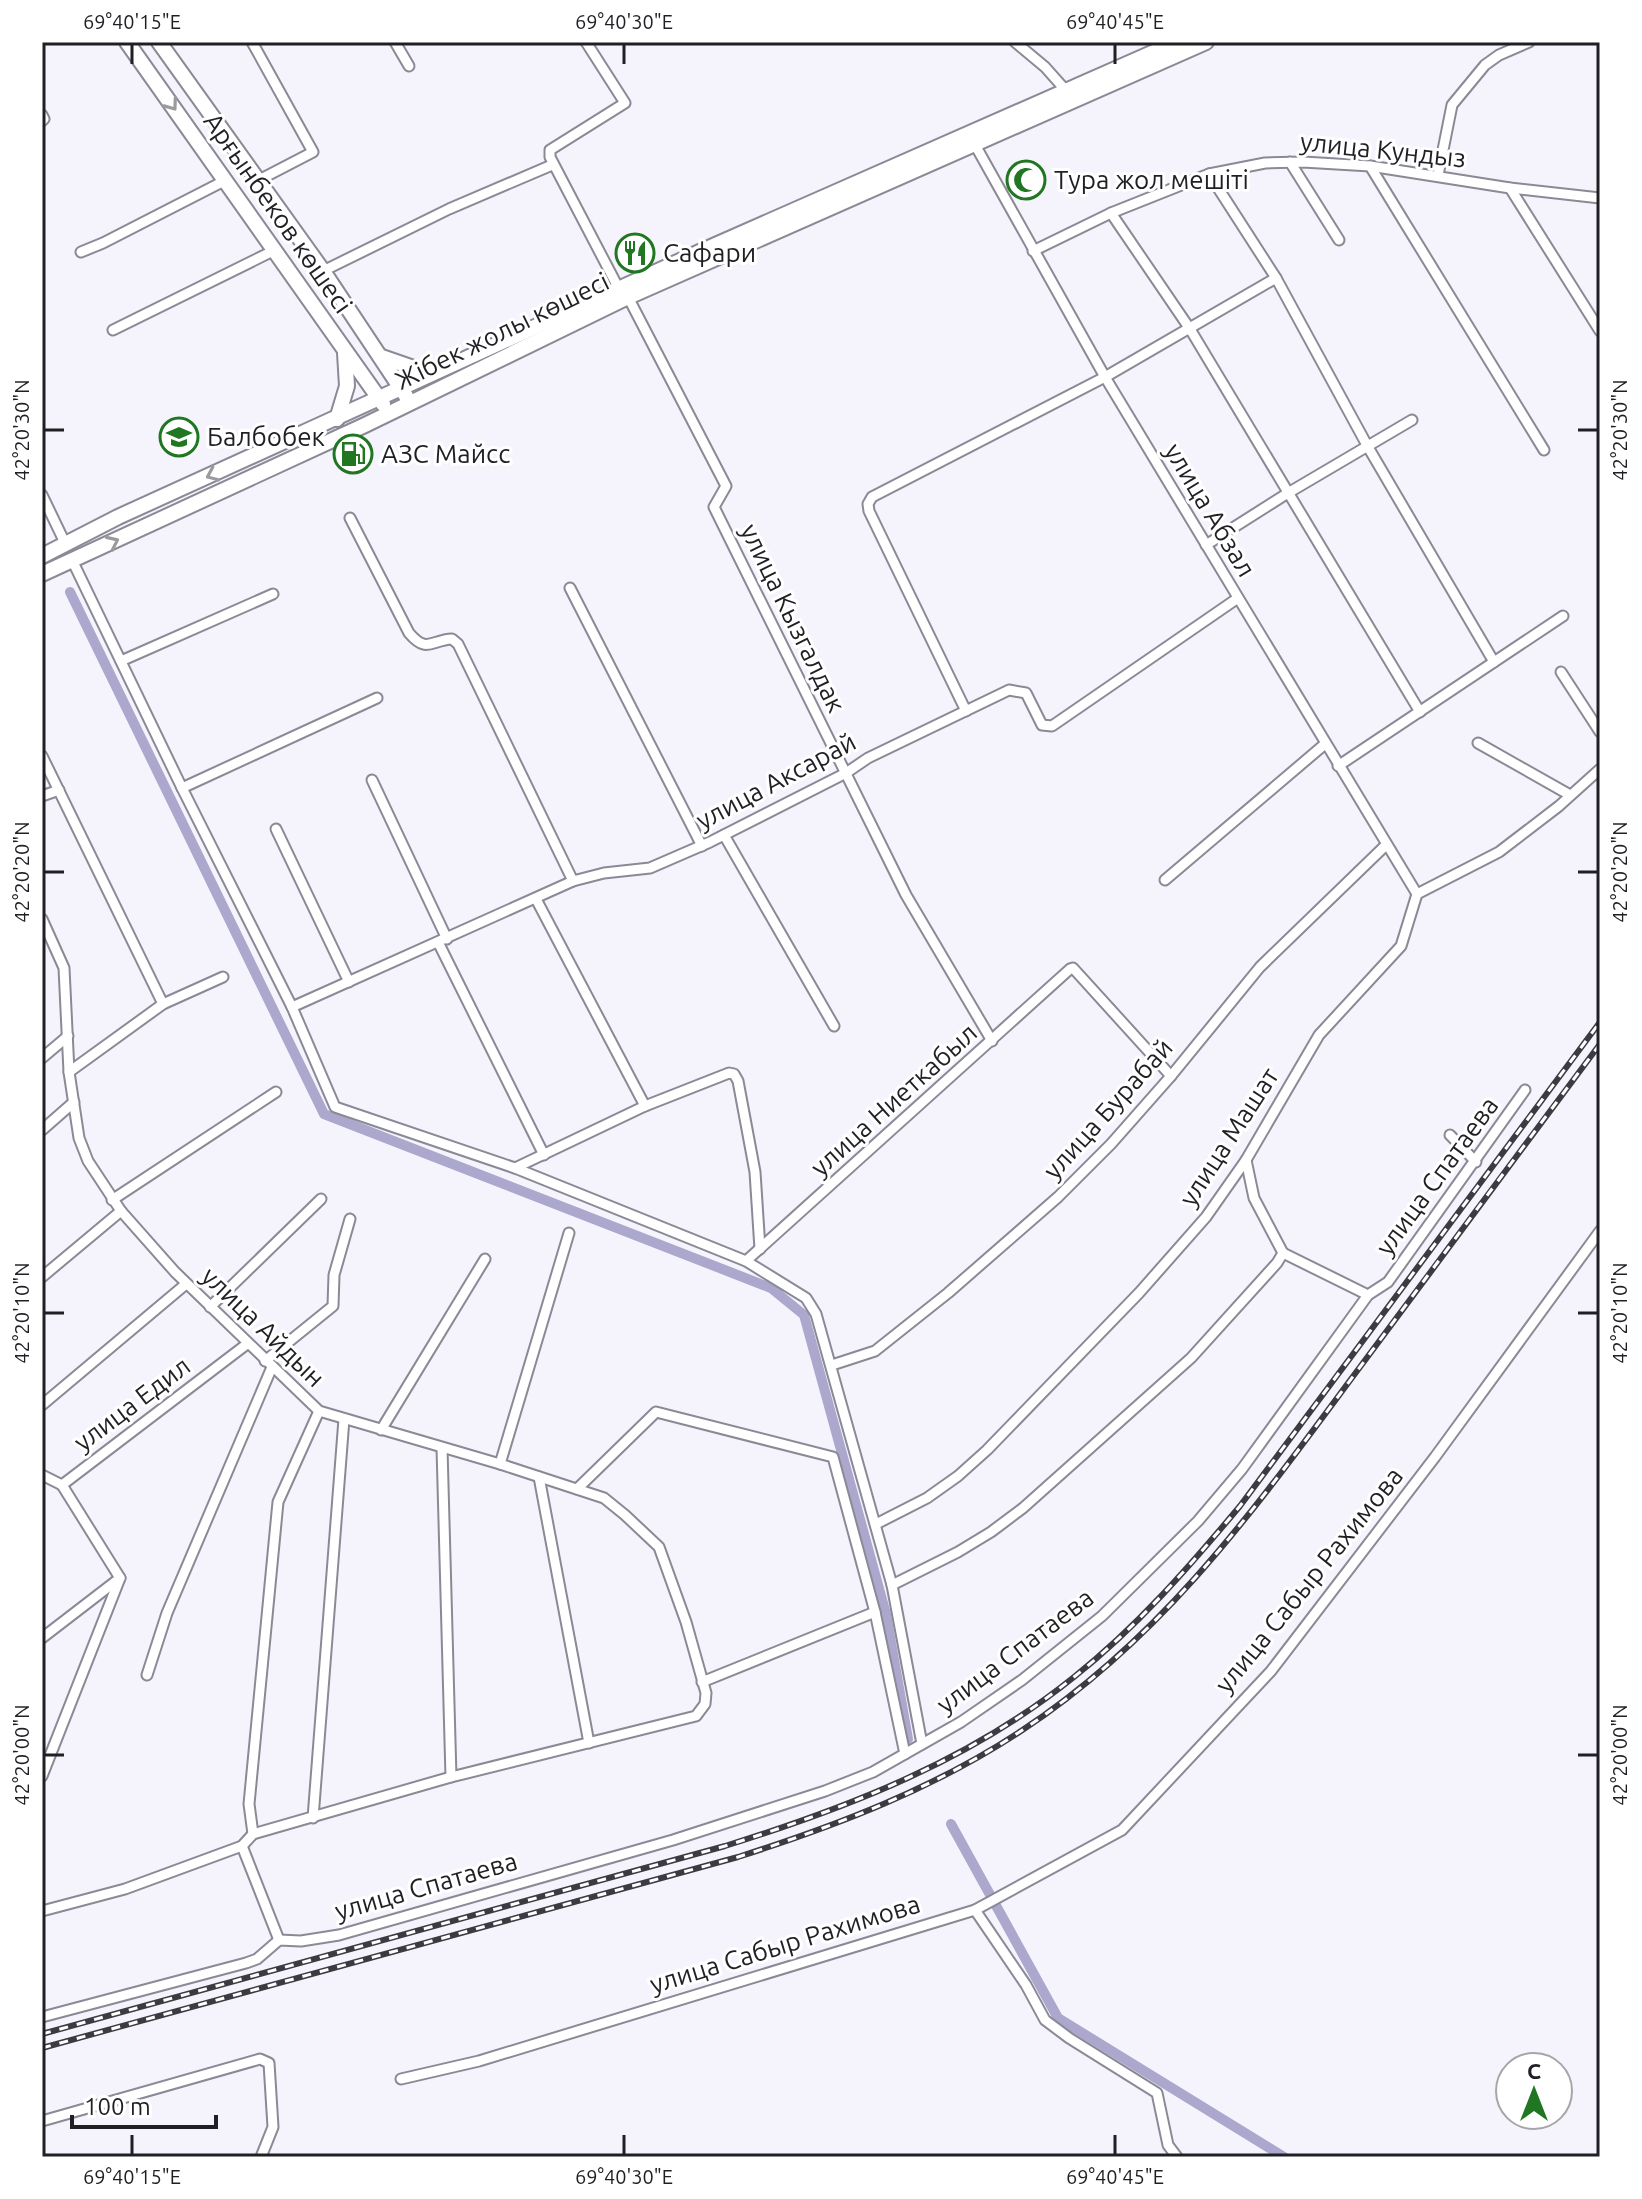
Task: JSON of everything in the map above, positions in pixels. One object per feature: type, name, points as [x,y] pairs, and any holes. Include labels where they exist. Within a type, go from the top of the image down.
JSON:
[{"type":"main road","name":"Арғынбеков көшесі","points":[[127,42],[390,413]]},
{"type":"main road","name":"Арғынбеков көшесі","points":[[159,42],[323,271],[410,403]]},
{"type":"main road","name":"Жібек жолы көшесі","points":[[42,556],[118,517],[431,374],[974,143],[1177,42]]},
{"type":"main road","name":"Жібек жолы көшесі","points":[[42,574],[390,413],[623,293],[942,145],[1206,42]]},
{"type":"main road","points":[[337,419],[347,386],[344,348]]},
{"type":"main road","points":[[379,356],[431,374]]},
{"type":"street","points":[[252,42],[313,152],[259,180]]},
{"type":"street","points":[[395,42],[409,66]]},
{"type":"street","points":[[586,42],[625,103],[550,150],[552,165],[623,293]]},
{"type":"street","points":[[1015,42],[1045,67],[1070,96]]},
{"type":"street","points":[[1438,175],[1452,105],[1485,65],[1529,42]]},
{"type":"street","name":"улица Абзал","points":[[974,143],[1105,377],[1417,894]]},
{"type":"street","points":[[1290,162],[1339,240]]},
{"type":"street","name":"улица Кундыз","points":[[1033,251],[1111,213],[1209,174],[1265,163],[1370,166],[1510,188],[1600,198]]},
{"type":"street","points":[[323,271],[449,209],[552,165]]},
{"type":"street","points":[[1370,166],[1544,450]]},
{"type":"street","points":[[1209,174],[1276,278],[1368,447],[1494,662]]},
{"type":"street","points":[[81,252],[226,180]]},
{"type":"street","points":[[1510,188],[1600,331]]},
{"type":"street","points":[[1584,196],[1600,188]]},
{"type":"street","points":[[1111,213],[1190,329],[1420,712]]},
{"type":"street","points":[[113,330],[275,250]]},
{"type":"street","points":[[966,711],[869,511],[868,504],[872,497],[1105,377],[1276,278]]},
{"type":"street","name":"улица Кызгалдак","points":[[623,293],[726,486],[714,507],[906,895],[992,1041]]},
{"type":"street","points":[[1206,545],[1412,420]]},
{"type":"street","points":[[42,495],[66,545]]},
{"type":"street","points":[[350,518],[417,643],[427,646],[443,639],[452,639],[458,644],[573,881]]},
{"type":"street","points":[[72,560],[292,1007],[335,1107],[515,1168],[746,1261],[806,1298],[816,1314],[832,1365],[892,1585],[922,1744]]},
{"type":"street","points":[[570,588],[702,846]]},
{"type":"street","points":[[121,661],[273,594]]},
{"type":"street","name":"улица Аксарай","points":[[292,1007],[573,881],[604,873],[650,868],[702,846],[846,773],[868,758],[1009,690],[1026,693],[1042,725],[1052,726],[1238,598]]},
{"type":"street","points":[[1338,766],[1563,616]]},
{"type":"street","points":[[1561,672],[1600,732]]},
{"type":"street","points":[[182,788],[377,698]]},
{"type":"street","points":[[1478,743],[1570,795]]},
{"type":"street","points":[[1165,880],[1325,744]]},
{"type":"street","points":[[42,756],[163,1004]]},
{"type":"street","points":[[1417,894],[1499,852],[1600,769]]},
{"type":"street","points":[[372,780],[442,940],[544,1155]]},
{"type":"street","points":[[42,796],[59,790]]},
{"type":"street","points":[[276,829],[349,982]]},
{"type":"street","points":[[724,835],[834,1026]]},
{"type":"street","name":"улица Бурабай","points":[[832,1365],[875,1351],[948,1293],[1058,1197],[1111,1144],[1171,1076],[1260,967],[1386,845]]},
{"type":"street","name":"улица Машат","points":[[876,1524],[927,1498],[987,1450],[1149,1282],[1206,1217],[1246,1160],[1319,1035],[1401,946],[1417,894]]},
{"type":"street","points":[[536,899],[645,1106]]},
{"type":"street","name":"улица Айдын","points":[[43,924],[64,968],[69,1072],[79,1138],[88,1161],[112,1200],[186,1284],[319,1411],[604,1498],[659,1547],[686,1622],[706,1693],[705,1704],[696,1716],[589,1743]]},
{"type":"street","name":"улица Ниеткабыл","points":[[746,1261],[1070,969],[1073,968],[1171,1076]]},
{"type":"street","points":[[69,1072],[163,1004],[223,977]]},
{"type":"street","points":[[42,1058],[68,1036]]},
{"type":"street","points":[[515,1168],[645,1106],[729,1073],[734,1074],[738,1081],[755,1172],[760,1249]]},
{"type":"street","name":"улица Спатаева","points":[[279,1940],[301,1941],[339,1935],[673,1840],[825,1791],[873,1772],[961,1722],[1022,1680],[1102,1616],[1198,1521],[1242,1469],[1368,1295],[1388,1282],[1525,1090]]},
{"type":"street","points":[[112,1200],[276,1092]]},
{"type":"street","points":[[42,1130],[74,1102]]},
{"type":"street","points":[[1450,1135],[1476,1162]]},
{"type":"street","points":[[1246,1160],[1254,1198],[1283,1253],[1368,1295]]},
{"type":"street","points":[[210,1307],[321,1199]]},
{"type":"street","points":[[42,1277],[121,1211]]},
{"type":"street","points":[[147,1675],[167,1613],[269,1364],[333,1306],[334,1275],[350,1219]]},
{"type":"street","name":"улица Сабыр Рахимова","points":[[401,2079],[479,2061],[975,1910],[1122,1830],[1271,1671],[1435,1457],[1600,1231]]},
{"type":"street","points":[[500,1464],[569,1233]]},
{"type":"street","points":[[892,1585],[969,1545],[1023,1508],[1191,1358],[1283,1253]]},
{"type":"street","points":[[381,1430],[485,1259]]},
{"type":"street","points":[[42,1405],[186,1284]]},
{"type":"street","name":"улица Едил","points":[[42,1475],[62,1485],[247,1344]]},
{"type":"street","points":[[253,1834],[249,1804],[278,1502],[319,1411]]},
{"type":"street","points":[[577,1489],[656,1412],[833,1457],[875,1612],[905,1754]]},
{"type":"street","points":[[313,1818],[344,1419]]},
{"type":"street","points":[[442,1448],[451,1777]]},
{"type":"street","points":[[42,1911],[125,1889],[242,1846],[253,1834],[451,1777],[589,1743],[539,1477]]},
{"type":"street","points":[[62,1485],[120,1578]]},
{"type":"street","points":[[42,1638],[120,1578]]},
{"type":"street","points":[[42,1776],[120,1578]]},
{"type":"street","points":[[702,1682],[875,1612]]},
{"type":"street","points":[[42,2017],[257,1959],[279,1940],[242,1846]]},
{"type":"street","points":[[975,1910],[1026,1985],[1045,2020],[1157,2093],[1168,2145],[1177,2157]]},
{"type":"street","points":[[42,2121],[260,2059],[269,2063],[273,2127],[261,2157]]},
{"type":"waterway","points":[[70,592],[324,1114],[771,1288],[804,1315],[886,1614],[908,1739]]},
{"type":"waterway","points":[[951,1824],[1058,2018],[1284,2157]]},
{"type":"railway","points":[[42,2034],[725,1846],[863,1797],[951,1757],[994,1733],[1097,1658],[1182,1574],[1240,1506],[1600,1022]]},
{"type":"railway","points":[[42,2048],[738,1857],[884,1804],[954,1771],[1021,1731],[1121,1653],[1166,1610],[1207,1564],[1285,1468],[1600,1044]]},
{"type":"place","name":"Тура жол мешіті","points":[[1026,180]]},
{"type":"place","name":"Сафари","points":[[635,253]]},
{"type":"place","name":"Балбобек","points":[[179,437]]},
{"type":"place","name":"АЗС Майсс","points":[[353,454]]}]
